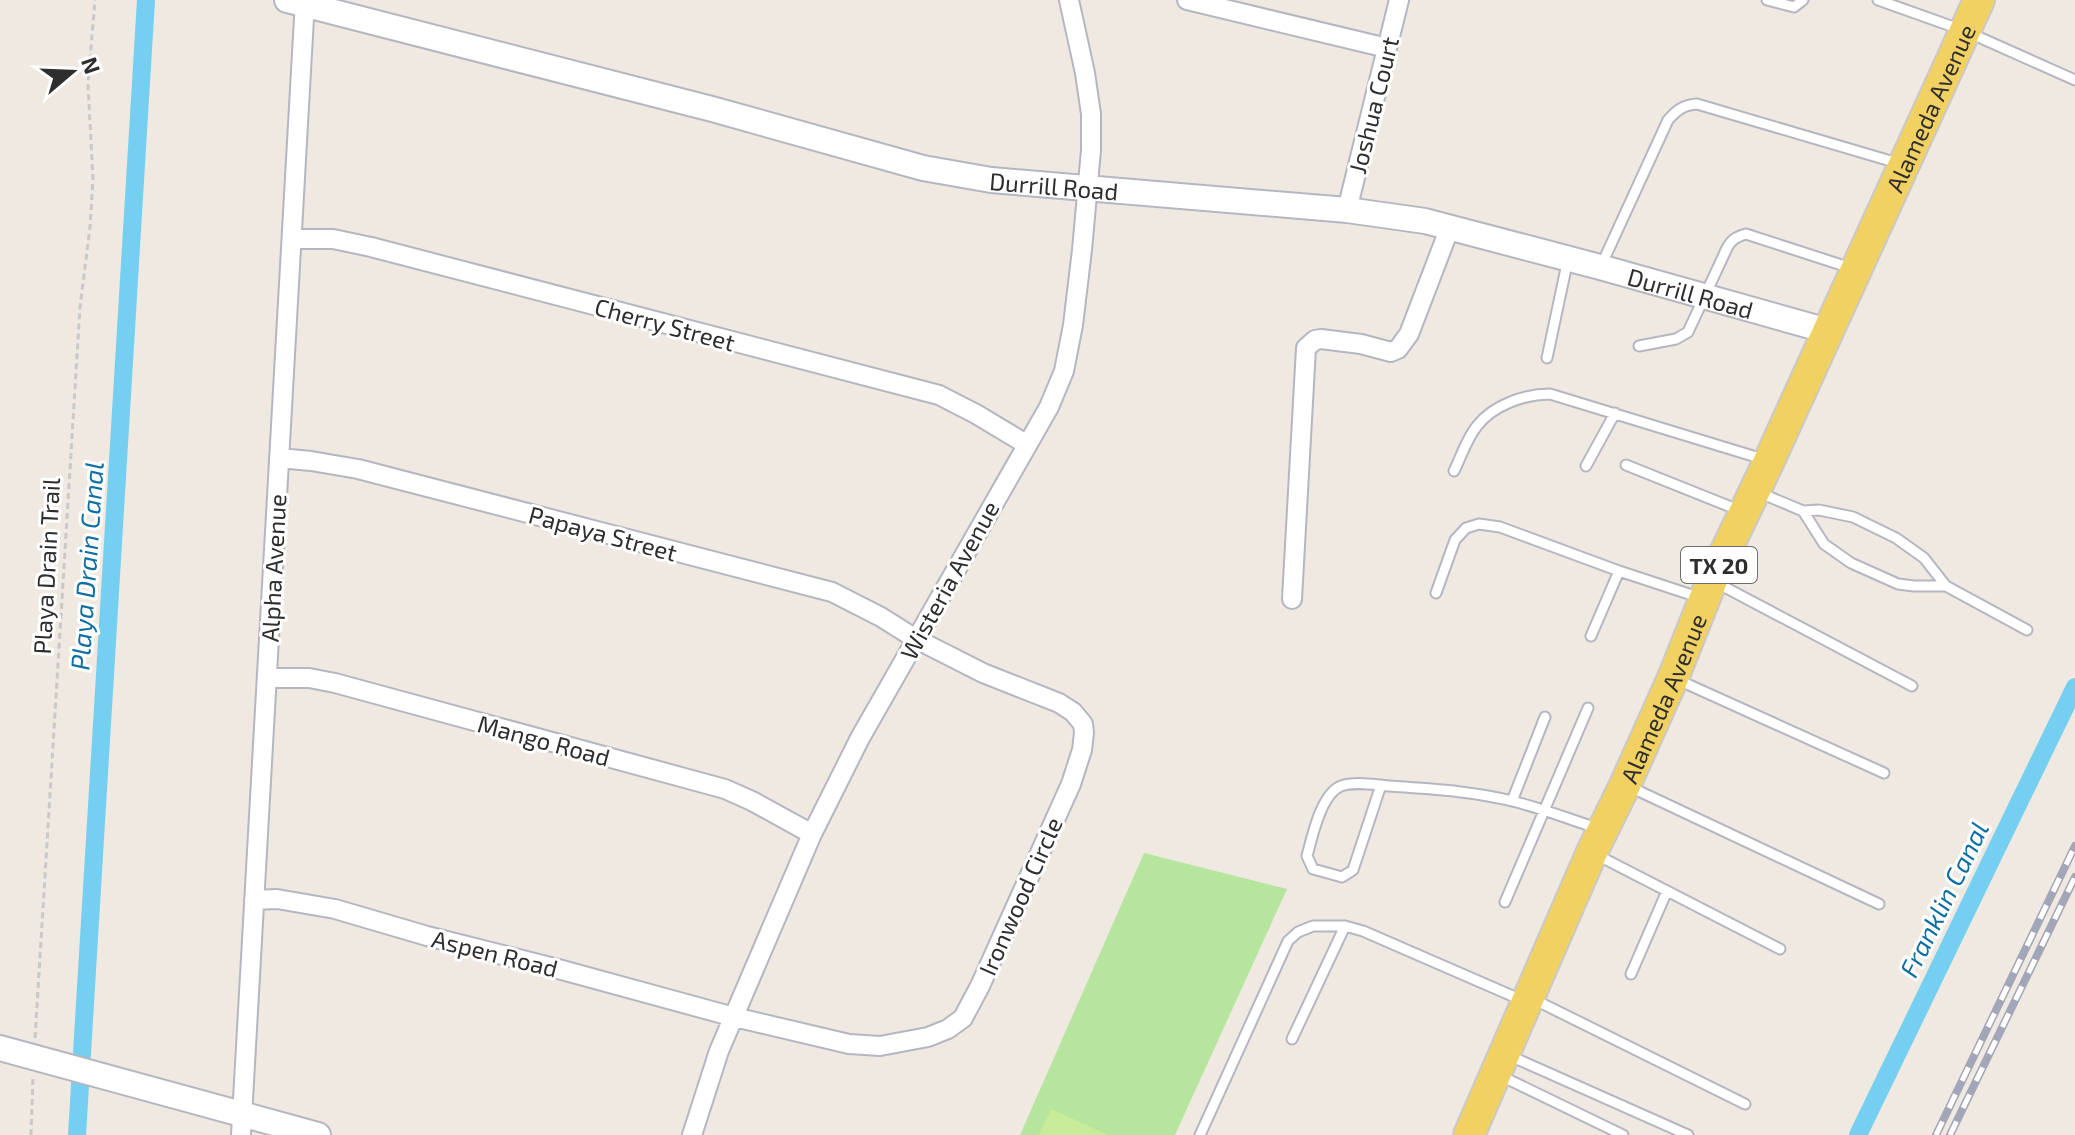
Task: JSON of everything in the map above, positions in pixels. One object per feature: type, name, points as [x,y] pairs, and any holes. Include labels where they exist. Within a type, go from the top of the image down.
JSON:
[{"type":"main road","name":"Alameda Avenue","points":[[1469,1135],[1597,841],[1673,678],[1709,590],[1979,0]]},
{"type":"street","name":"Wisteria Avenue","points":[[692,1135],[719,1051],[812,834],[860,738],[1049,407],[1064,371],[1082,250],[1091,150],[1091,114],[1085,73],[1069,0]]},
{"type":"street","points":[[1187,0],[1387,48]]},
{"type":"street","name":"Joshua Court","points":[[1347,210],[1399,0]]},
{"type":"street","name":"Durrill Road","points":[[299,2],[712,109],[923,168],[991,180],[1347,210],[1425,221],[1828,331]]},
{"type":"street","name":"Alpha Avenue","points":[[242,1125],[292,239],[299,2]]},
{"type":"street","points":[[1292,599],[1306,348],[1321,339],[1391,352],[1398,349],[1409,334],[1450,227]]},
{"type":"street","name":"Cherry Street","points":[[292,239],[333,239],[371,247],[939,395],[1026,444]]},
{"type":"street","name":"Papaya Street","points":[[279,458],[358,469],[832,592],[916,639]]},
{"type":"street","name":"Ironwood Circle","points":[[734,1017],[849,1044],[880,1046],[928,1037],[948,1029],[963,1018],[980,986],[1071,784],[1082,750],[1083,724],[1059,703],[983,673],[916,639]]},
{"type":"street","name":"Mango Road","points":[[267,678],[309,678],[335,683],[725,789],[812,834]]},
{"type":"street","name":"Aspen Road","points":[[254,900],[277,899],[335,909],[734,1017]]},
{"type":"street","points":[[0,1048],[103,1077],[242,1125],[318,1135]]},
{"type":"lane","points":[[1767,0],[1794,7],[1803,0]]},
{"type":"lane","points":[[1878,0],[1965,31],[2075,80]]},
{"type":"lane","points":[[1600,267],[1668,120],[1688,104],[1697,104],[1905,165]]},
{"type":"lane","points":[[1639,346],[1688,332],[1732,240],[1746,234],[1857,270]]},
{"type":"lane","points":[[1547,358],[1568,259]]},
{"type":"lane","points":[[1454,471],[1477,426],[1496,410],[1519,398],[1538,394],[1550,394],[1769,461]]},
{"type":"lane","points":[[1586,466],[1615,413]]},
{"type":"lane","points":[[1626,465],[1749,501],[1853,517],[1896,538],[1924,558],[1946,586],[2027,630]]},
{"type":"lane","points":[[1803,511],[1824,544],[1851,563],[1898,584],[1946,586]]},
{"type":"lane","points":[[1436,593],[1455,540],[1466,528],[1479,524],[1500,527],[1619,571],[1709,590],[1912,686]]},
{"type":"lane","points":[[1591,636],[1619,571]]},
{"type":"lane","points":[[1673,678],[1884,773]]},
{"type":"lane","points":[[1505,902],[1588,708]]},
{"type":"lane","points":[[1512,801],[1545,717]]},
{"type":"lane","points":[[1381,785],[1353,870],[1342,877],[1313,869],[1307,856],[1315,828],[1327,797],[1340,786],[1355,784],[1381,785],[1441,789],[1512,801],[1544,811],[1597,841],[1667,891],[1780,949]]},
{"type":"lane","points":[[1625,785],[1879,904]]},
{"type":"lane","points":[[1631,974],[1667,891]]},
{"type":"lane","points":[[1200,1135],[1288,941],[1298,932],[1313,926],[1345,926],[1363,931],[1528,1000],[1745,1104]]},
{"type":"lane","points":[[1292,1039],[1345,926]]},
{"type":"lane","points":[[1500,1064],[1623,1135]]},
{"type":"lane","points":[[1500,1064],[1688,1135]]},
{"type":"path","name":"Playa Drain Trail","points":[[31,1135],[46,1061],[80,307],[93,179],[88,84],[95,0]]},
{"type":"green space","points":[[1144,853],[1287,889],[1175,1135],[1020,1135]]},
{"type":"green space","points":[[1051,1109],[1108,1135],[1039,1135]]},
{"type":"waterway","name":"Playa Drain Canal","points":[[77,1135],[146,0]]},
{"type":"waterway","name":"Franklin Canal","points":[[1858,1135],[2075,687]]},
{"type":"railway","points":[[1936,1135],[2075,846]]},
{"type":"railway","points":[[1950,1135],[2075,877]]}]
